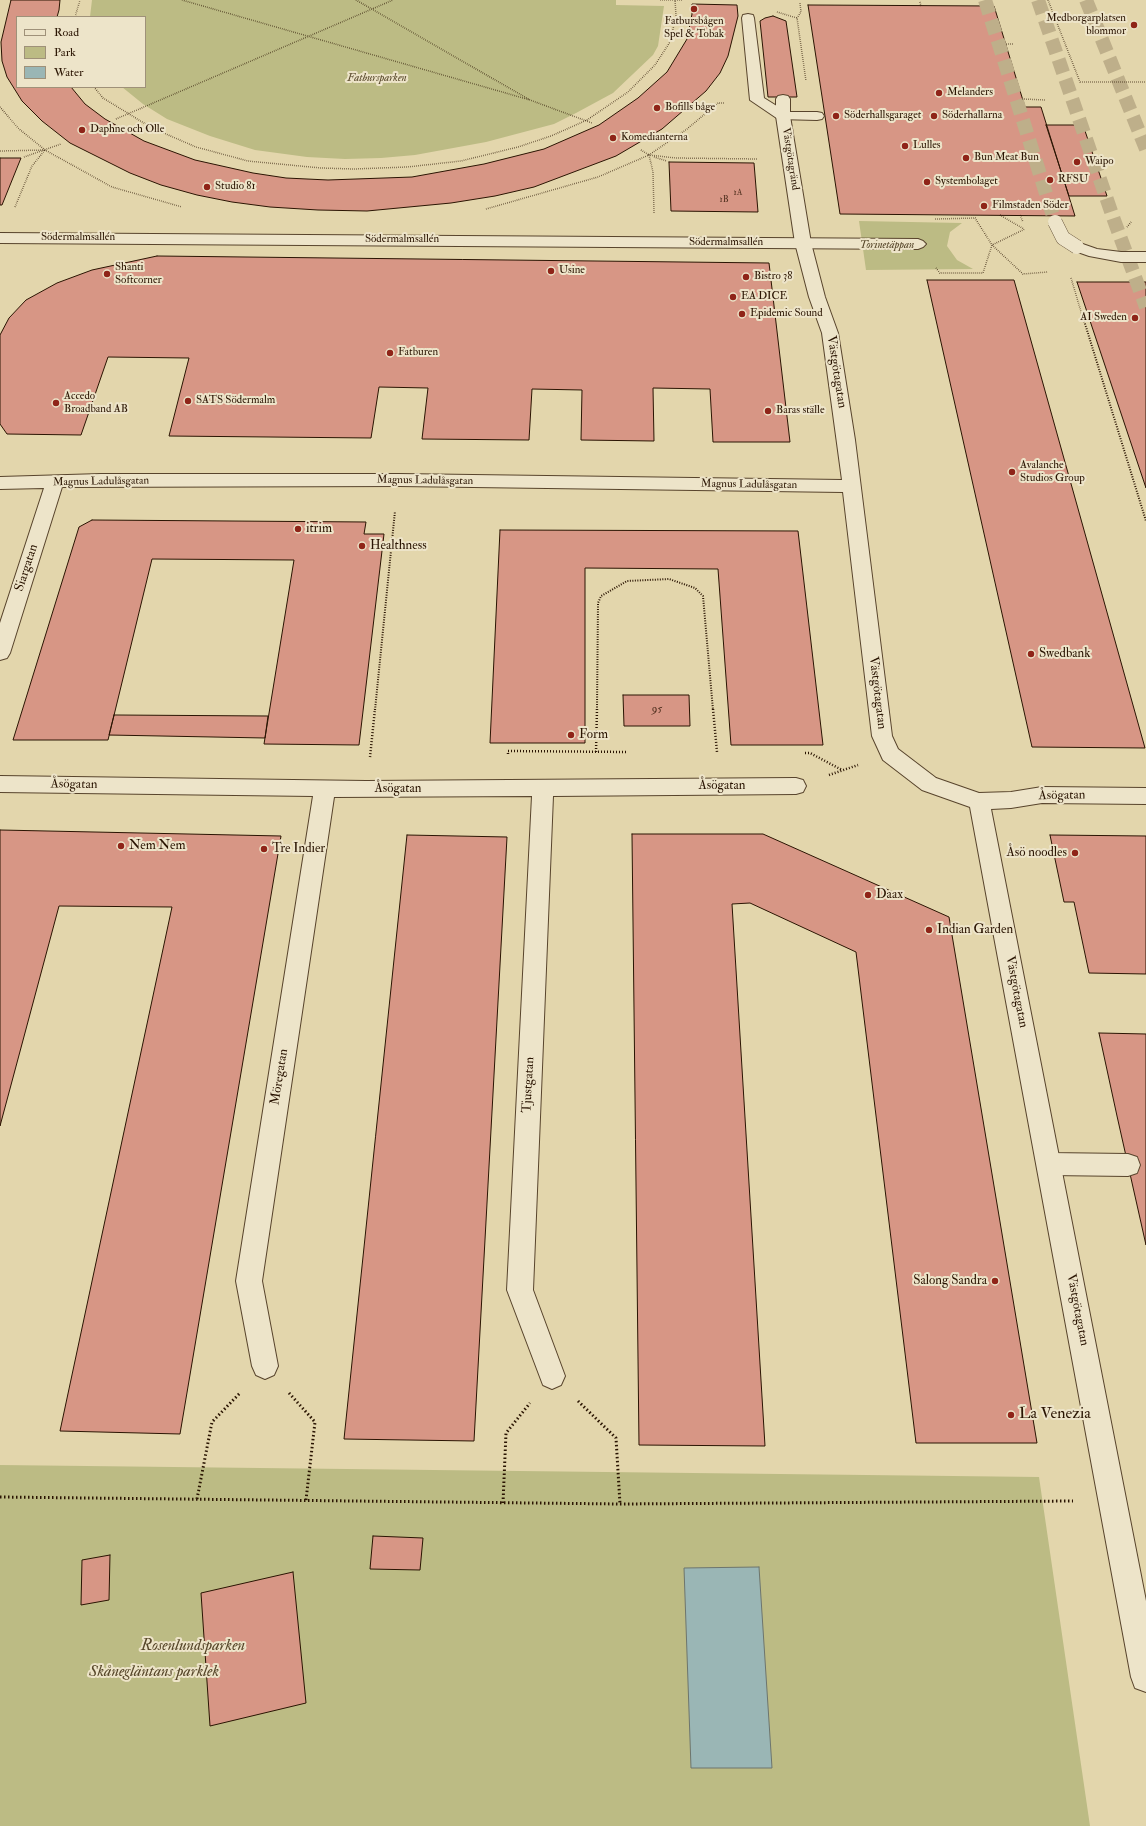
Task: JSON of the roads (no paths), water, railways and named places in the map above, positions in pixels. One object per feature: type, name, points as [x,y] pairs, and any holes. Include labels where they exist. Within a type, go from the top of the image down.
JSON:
[{"type":"street","name":"Västgötagränd","points":[[748,18],[757,100],[783,116],[803,243]]},
{"type":"street","points":[[783,99],[783,116],[817,116]]},
{"type":"street","points":[[1055,222],[1063,238],[1077,247],[1094,253],[1121,257],[1146,257]]},
{"type":"street","name":"Södermalmsallén","points":[[7,238],[918,244]]},
{"type":"street","name":"Västgötagatan","points":[[803,243],[817,298],[830,333],[846,440],[850,486],[882,736],[890,754],[929,784],[954,794],[979,801],[1146,1677]]},
{"type":"street","name":"Magnus Ladulåsgatan","points":[[0,483],[54,483],[101,480],[399,480],[850,486]]},
{"type":"street","name":"Siargatan","points":[[0,653],[54,483]]},
{"type":"street","name":"Åsögatan","points":[[0,784],[366,789],[796,786]]},
{"type":"street","name":"Möregatan","points":[[265,1366],[249,1281],[325,788]]},
{"type":"street","name":"Tjustgatan","points":[[543,788],[520,1290],[552,1376]]},
{"type":"street","name":"Åsögatan","points":[[979,801],[1011,800],[1042,795],[1146,796]]},
{"type":"street","points":[[1049,1164],[1128,1165]]},
{"type":"water","points":[[759,1567],[772,1768],[691,1768],[684,1568]]},
{"type":"tunnel","points":[[985,0],[1055,222]]},
{"type":"tunnel","points":[[1038,0],[1114,220],[1146,307]]},
{"type":"tunnel","points":[[1086,0],[1146,149]]},
{"type":"place","name":"Fatbursbågen Spel & Tobak","points":[[694,9]]},
{"type":"place","name":"Medborgarplatsen blommor","points":[[1134,25]]},
{"type":"place","name":"Melanders","points":[[939,93]]},
{"type":"place","name":"Bofills båge","points":[[657,108]]},
{"type":"place","name":"Söderhallsgaraget","points":[[836,116]]},
{"type":"place","name":"Söderhallarna","points":[[934,116]]},
{"type":"place","name":"Daphne och Olle","points":[[82,130]]},
{"type":"place","name":"Komedianterna","points":[[613,138]]},
{"type":"place","name":"Lulles","points":[[905,146]]},
{"type":"place","name":"Bun Meat Bun","points":[[966,158]]},
{"type":"place","name":"Waipo","points":[[1077,162]]},
{"type":"place","name":"RFSU","points":[[1050,180]]},
{"type":"place","name":"Systembolaget","points":[[927,182]]},
{"type":"place","name":"Studio 81","points":[[207,187]]},
{"type":"place","name":"Filmstaden Söder","points":[[984,206]]},
{"type":"place","name":"Usine","points":[[551,271]]},
{"type":"place","name":"Shanti Softcorner","points":[[107,274]]},
{"type":"place","name":"Bistro 38","points":[[746,277]]},
{"type":"place","name":"EA DICE","points":[[733,297]]},
{"type":"place","name":"Epidemic Sound","points":[[742,314]]},
{"type":"place","name":"AI Sweden","points":[[1135,318]]},
{"type":"place","name":"Fatburen","points":[[390,353]]},
{"type":"place","name":"SATS Södermalm","points":[[188,401]]},
{"type":"place","name":"Accedo Broadband AB","points":[[56,403]]},
{"type":"place","name":"Baras ställe","points":[[768,411]]},
{"type":"place","name":"Avalanche Studios Group","points":[[1012,472]]},
{"type":"place","name":"itrim","points":[[298,529]]},
{"type":"place","name":"Healthness","points":[[362,546]]},
{"type":"place","name":"Swedbank","points":[[1031,654]]},
{"type":"place","name":"Form","points":[[571,735]]},
{"type":"place","name":"Nem Nem","points":[[121,846]]},
{"type":"place","name":"Tre Indier","points":[[264,849]]},
{"type":"place","name":"Åsö noodles","points":[[1075,853]]},
{"type":"place","name":"Daax","points":[[868,895]]},
{"type":"place","name":"Indian Garden","points":[[929,930]]},
{"type":"place","name":"Salong Sandra","points":[[995,1281]]},
{"type":"place","name":"La Venezia","points":[[1011,1415]]},
{"type":"park label","name":"Fatbursparken","points":[[377,79]]},
{"type":"park label","name":"Torinetäppan","points":[[887,246]]},
{"type":"park label","name":"Rosenlundsparken","points":[[193,1647]]},
{"type":"park label","name":"Skånegläntans parklek","points":[[154,1673]]}]
